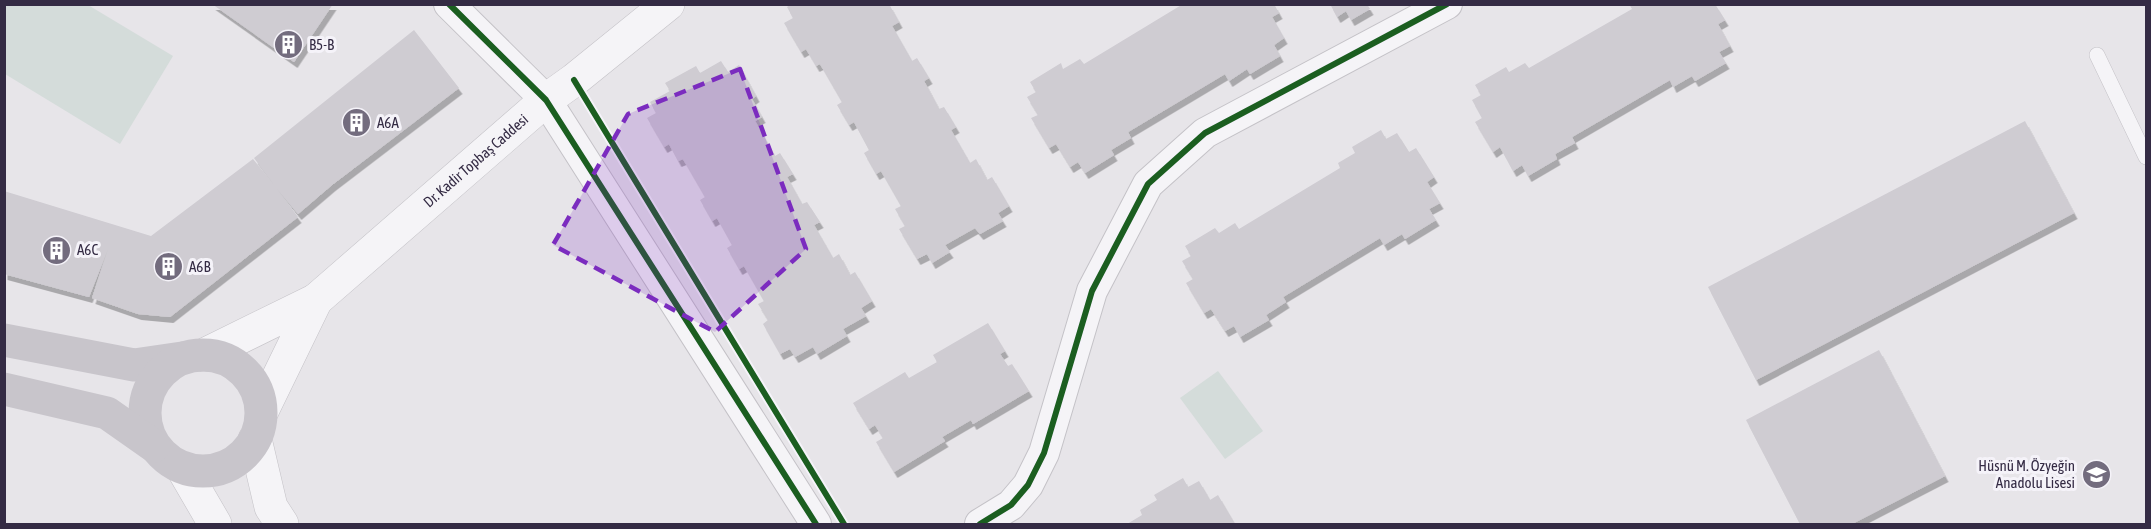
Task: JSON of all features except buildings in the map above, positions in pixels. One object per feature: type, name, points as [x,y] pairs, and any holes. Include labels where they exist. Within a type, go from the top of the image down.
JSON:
[{"type":"main road","points":[[4,340],[134,365],[195,356],[222,358],[237,366],[250,378],[258,394],[258,425],[251,447],[238,461],[220,469],[202,472],[183,469],[166,459],[154,446],[107,413],[4,389]]},
{"type":"main road","points":[[154,446],[146,429],[144,411],[148,393],[157,377],[170,365],[195,356]]},
{"type":"street","points":[[449,4],[546,100],[816,525]]},
{"type":"street","name":"Dr. Kadir Topbaş Caddesi","points":[[316,300],[546,100],[668,4]]},
{"type":"street","points":[[980,525],[1011,505],[1028,485],[1044,453],[1092,291],[1148,184],[1205,133],[1447,4]]},
{"type":"street","points":[[195,356],[316,300]]},
{"type":"street","points":[[282,525],[271,507],[258,425],[316,300]]},
{"type":"street","points":[[183,469],[215,525]]},
{"type":"lane","points":[[2097,54],[2146,157]]},
{"type":"highlighted area","points":[[740,69],[806,249],[715,332],[553,245],[628,114]]},
{"type":"shaded area","points":[[4,5],[88,5],[173,56],[120,144],[5,74]]},
{"type":"shaded area","points":[[1218,371],[1263,431],[1225,459],[1180,398]]},
{"type":"cycle path","points":[[449,4],[546,100],[816,524]]},
{"type":"cycle path","points":[[980,524],[1011,505],[1028,485],[1044,453],[1092,291],[1148,184],[1205,133],[1447,4]]},
{"type":"cycle path","points":[[574,80],[844,524]]},
{"type":"place","name":"B5-B","points":[[288,45]]},
{"type":"place","name":"A6A","points":[[356,123]]},
{"type":"place","name":"A6C","points":[[56,250]]},
{"type":"place","name":"A6B","points":[[168,267]]},
{"type":"place","name":"Hüsnü M. Özyeğin Anadolu Lisesi","points":[[2096,475]]}]
